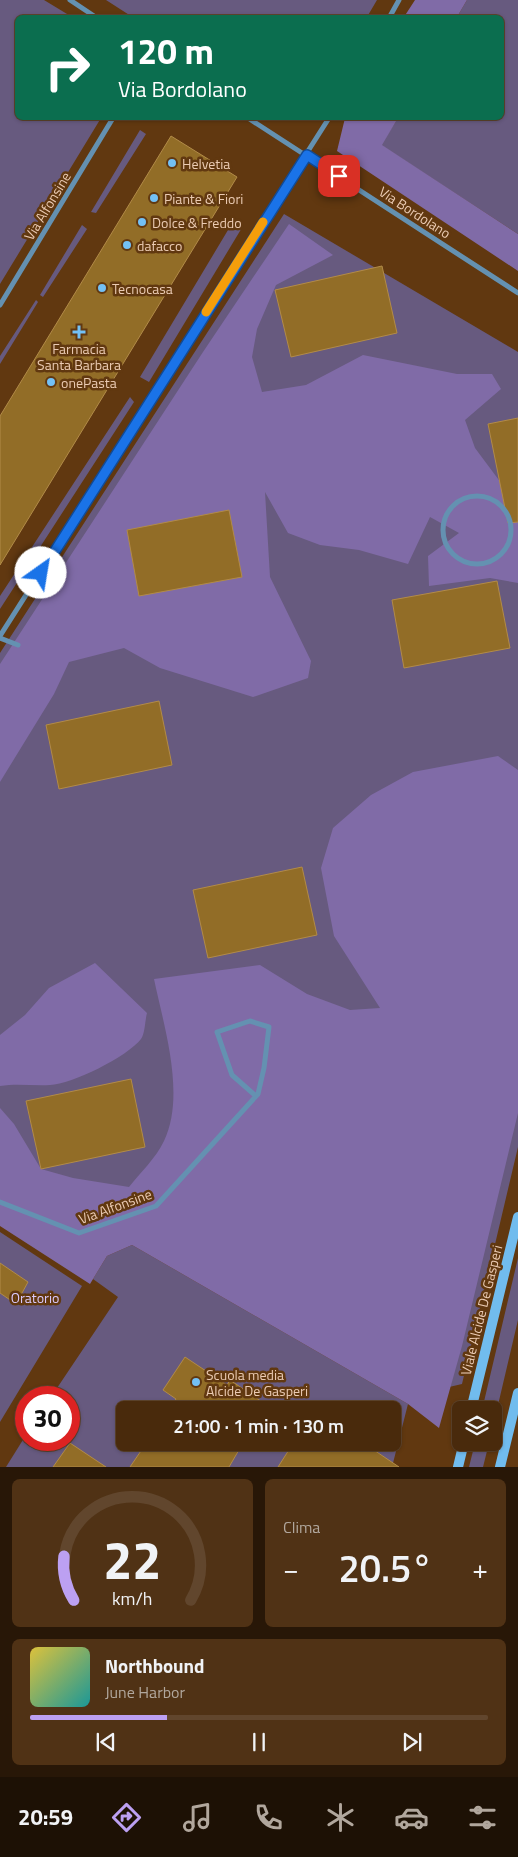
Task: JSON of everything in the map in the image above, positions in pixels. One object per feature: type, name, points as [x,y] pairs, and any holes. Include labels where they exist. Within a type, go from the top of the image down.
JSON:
[{"type":"street","points":[[70,0],[92,15]]},
{"type":"street","points":[[391,15],[399,0]]},
{"type":"street","name":"Via Alfonsine","points":[[0,306],[112,120]]},
{"type":"street","name":"Via Bordolano","points":[[251,120],[518,294]]},
{"type":"street","points":[[18,645],[0,637],[328,120]]},
{"type":"street","points":[[476,496],[486,497],[496,501],[504,508],[509,517],[511,537],[508,547],[492,562],[482,565],[471,564],[452,555],[443,536],[443,526],[450,508],[458,502],[476,496]]},
{"type":"street","points":[[511,537],[518,538]]},
{"type":"street","name":"Via Alfonsine","points":[[0,1202],[79,1233],[156,1206],[256,1096],[264,1068],[269,1027],[250,1021],[217,1032],[232,1074],[256,1096]]},
{"type":"street","name":"Viale Alcide De Gasperi","points":[[473,1401],[518,1217]]},
{"type":"street","points":[[500,1467],[518,1392]]},
{"type":"street","points":[[458,1467],[462,1451]]},
{"type":"green space","points":[[0,0],[44,0],[69,15],[15,15],[15,120],[100,120],[0,284]]},
{"type":"green space","points":[[106,0],[377,0],[368,15],[129,15]]},
{"type":"green space","points":[[467,0],[518,0],[518,234],[381,145],[397,120],[504,120],[504,15],[458,15]]},
{"type":"green space","points":[[140,130],[146,134],[96,213],[91,212]]},
{"type":"green space","points":[[284,214],[518,352],[518,1147],[462,1384],[419,1394],[152,1236],[0,1178],[0,653]]},
{"type":"green space","points":[[234,220],[243,226],[149,382],[140,377]]},
{"type":"green space","points":[[82,225],[87,229],[43,297],[40,295]]},
{"type":"green space","points":[[36,300],[38,302],[0,364],[0,356]]},
{"type":"green space","points":[[130,397],[134,402],[0,609],[0,596]]},
{"type":"green space","name":"Oratorio","points":[[0,1232],[82,1286],[22,1386],[15,1386],[15,1397],[0,1422]]},
{"type":"green space","points":[[132,1245],[408,1404],[401,1432],[401,1401],[116,1401],[116,1451],[396,1451],[392,1467],[6,1467],[16,1451],[80,1451],[80,1386],[58,1386],[118,1297],[93,1279],[107,1256]]},
{"type":"green space","points":[[518,1258],[518,1320],[499,1401],[484,1401]]},
{"type":"green space","points":[[473,1451],[487,1451],[483,1467],[469,1467]]},
{"type":"shaded area","points":[[415,0],[467,0],[458,15],[405,15]]},
{"type":"shaded area","points":[[345,120],[397,120],[382,145],[518,234],[518,271],[337,151]]},
{"type":"shaded area","points":[[289,224],[333,255],[276,285],[257,329],[252,357],[262,392],[306,385],[363,355],[457,374],[492,374],[501,389],[465,420],[475,448],[510,495],[518,497],[518,583],[490,578],[429,586],[428,556],[459,533],[430,517],[408,564],[359,550],[320,545],[288,533],[265,492],[270,577],[311,661],[308,678],[253,697],[160,668],[124,648],[69,662],[54,694],[0,782],[0,664],[203,352]]},
{"type":"shaded area","points":[[498,756],[518,770],[518,1113],[462,1346],[439,1428],[408,1404],[132,1245],[107,1256],[90,1284],[0,1226],[0,1108],[14,1124],[41,1169],[73,1178],[129,1187],[161,1147],[170,1123],[173,1103],[173,1082],[167,1039],[154,979],[260,965],[307,994],[350,1010],[380,1008],[334,936],[321,868],[333,828],[371,795],[413,772]]},
{"type":"shaded area","points":[[95,963],[147,1013],[141,1039],[124,1054],[72,1080],[50,1085],[0,1086],[0,1035],[25,1015],[49,988]]},
{"type":"building","points":[[171,136],[237,177],[0,565],[0,416]]},
{"type":"building","points":[[382,266],[397,333],[291,357],[275,290]]},
{"type":"building","points":[[518,418],[518,522],[508,523],[488,424]]},
{"type":"building","points":[[229,510],[242,577],[139,596],[127,530]]},
{"type":"building","points":[[497,581],[510,648],[404,668],[392,600]]},
{"type":"building","points":[[159,701],[172,765],[59,789],[46,725]]},
{"type":"building","points":[[302,867],[317,935],[208,958],[193,890]]},
{"type":"building","points":[[131,1079],[145,1147],[41,1169],[26,1101]]},
{"type":"building","points":[[0,1263],[28,1282],[16,1304],[0,1293]]},
{"type":"building","name":"Scuola media Alcide De Gasperi","points":[[185,1357],[227,1385],[230,1380],[261,1401],[175,1401],[176,1399],[163,1390]]},
{"type":"building","points":[[80,1450],[106,1467],[53,1467],[64,1451]]},
{"type":"building","points":[[141,1451],[238,1451],[229,1467],[130,1467]]},
{"type":"building","points":[[288,1451],[375,1451],[399,1467],[278,1467]]},
{"type":"slow traffic","points":[[206,312],[263,222]]},
{"type":"place","name":"Helvetia","points":[[172,163]]},
{"type":"place","name":"Piante & Fiori","points":[[154,198]]},
{"type":"place","name":"Dolce & Freddo","points":[[142,222]]},
{"type":"place","name":"dafacco","points":[[127,245]]},
{"type":"place","name":"Tecnocasa","points":[[102,288]]},
{"type":"place","name":"Farmacia Santa Barbara","points":[[79,332]]},
{"type":"place","name":"onePasta","points":[[51,382]]},
{"type":"place","name":"Scuola media Alcide De Gasperi","points":[[196,1382]]},
{"type":"route","points":[[41,573],[279,196],[307,155],[339,176]]}]
